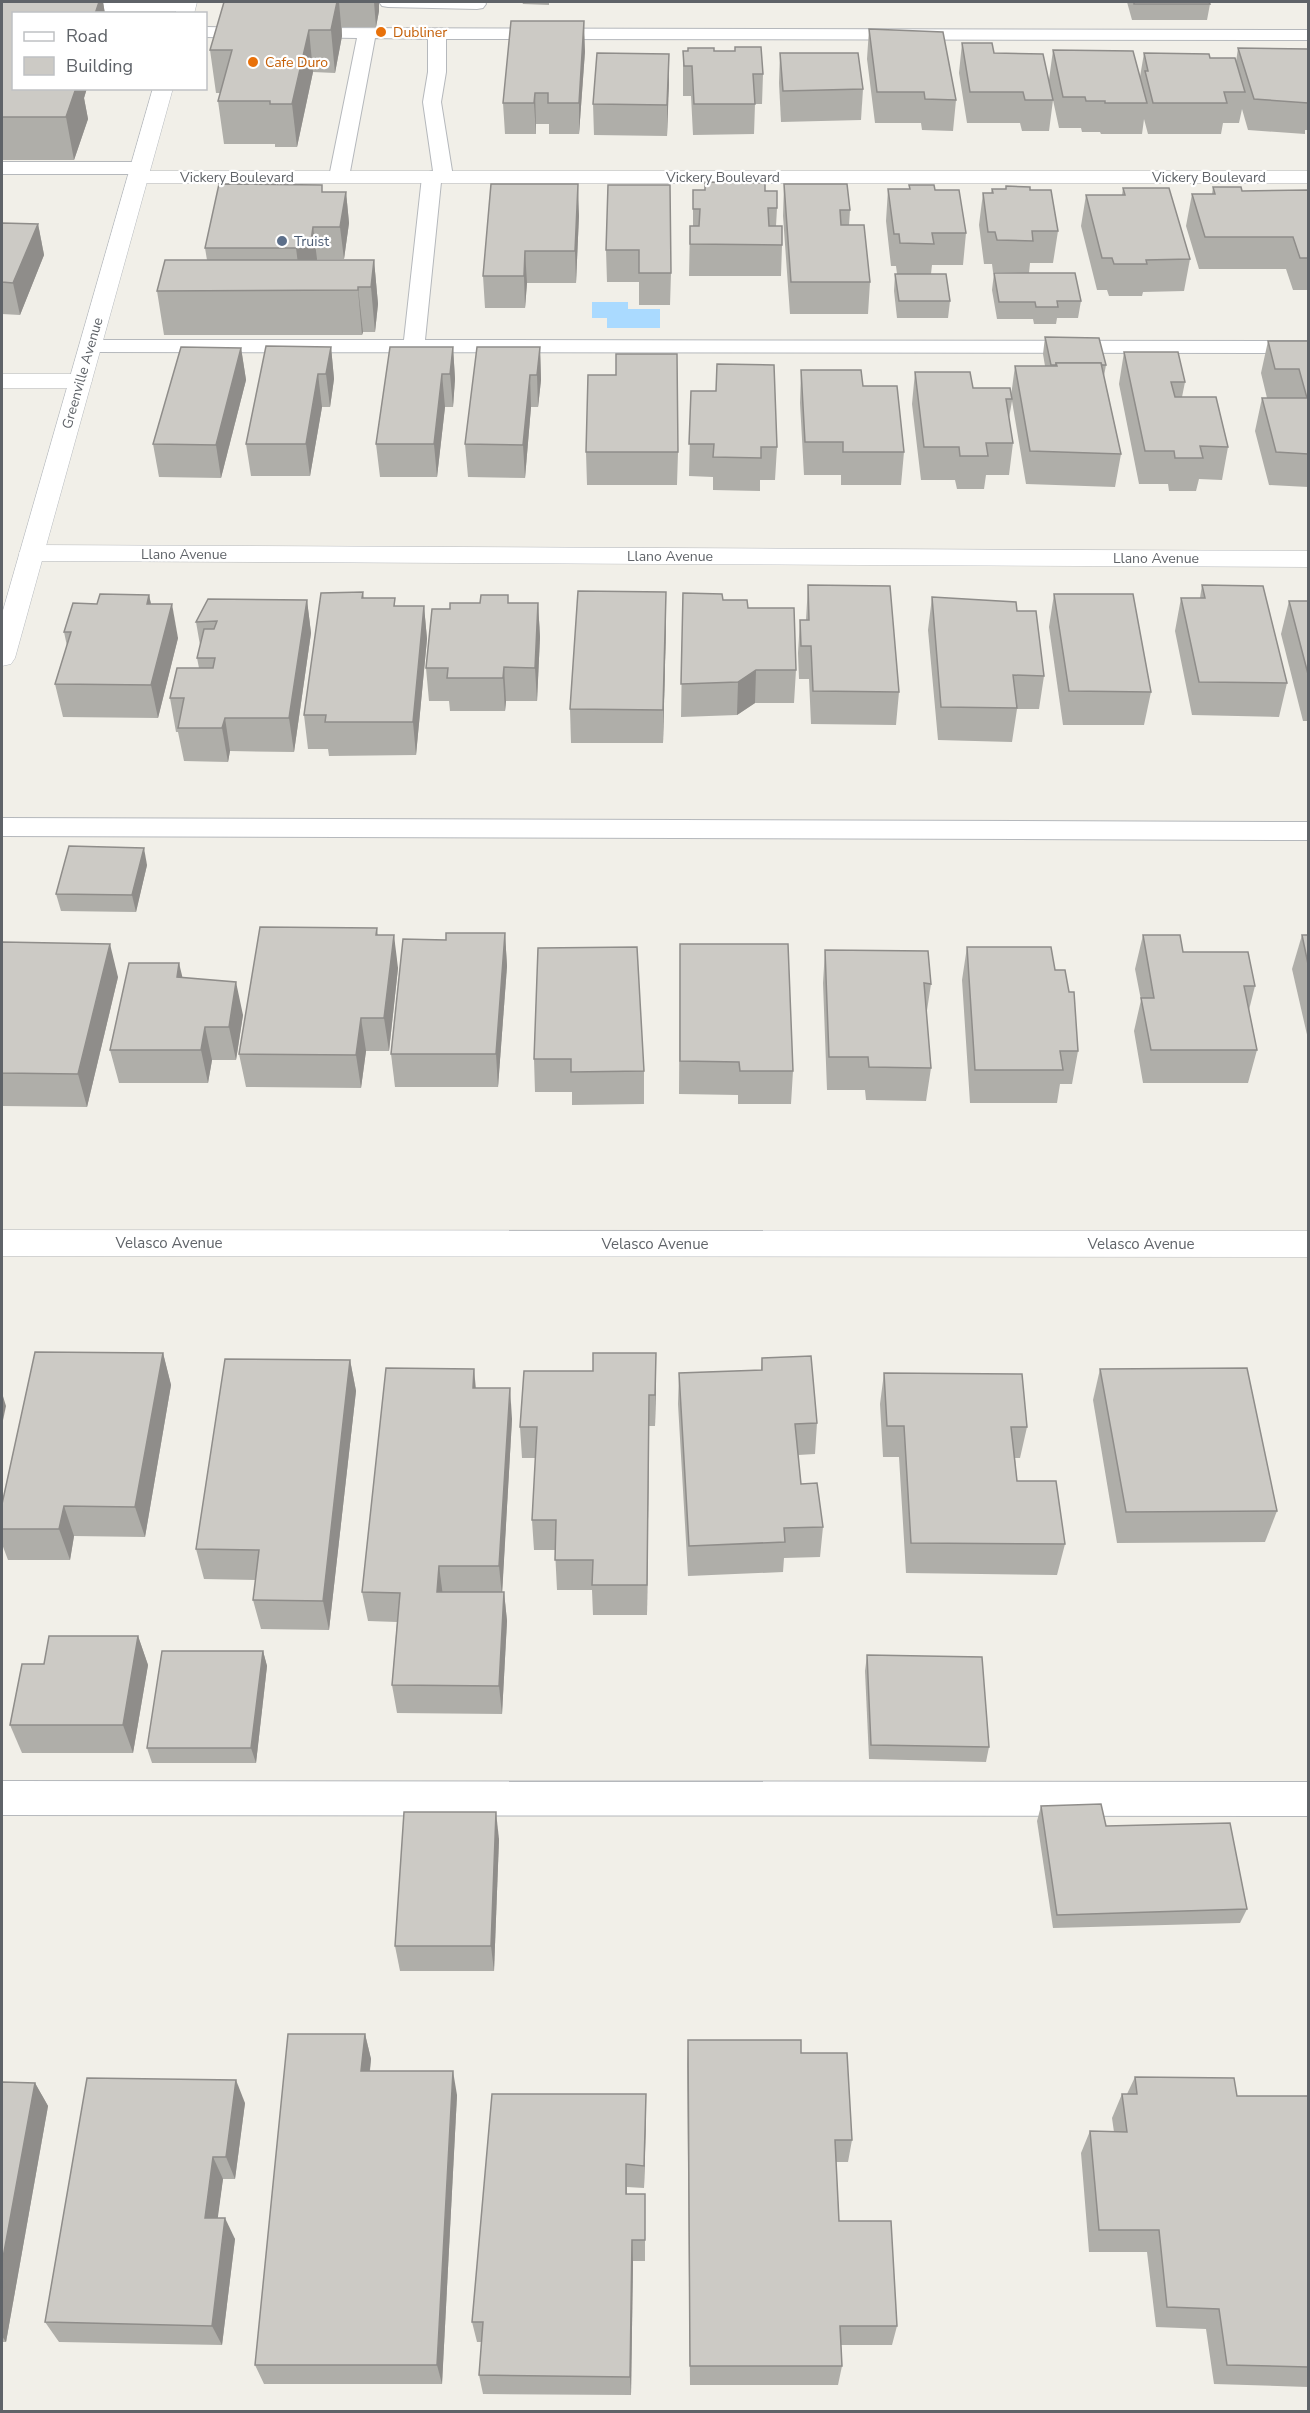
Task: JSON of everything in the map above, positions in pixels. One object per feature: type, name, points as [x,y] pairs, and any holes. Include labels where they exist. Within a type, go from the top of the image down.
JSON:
[{"type":"street","points":[[2,5],[186,7]]},
{"type":"street","name":"Greenville Avenue","points":[[2,651],[163,90]]},
{"type":"street","name":"Vickery Boulevard","points":[[139,172],[339,177],[1308,177]]},
{"type":"street","points":[[2,381],[80,381]]},
{"type":"street","name":"Llano Avenue","points":[[32,553],[1308,559]]},
{"type":"street","name":"Velasco Avenue","points":[[2,1243],[1308,1244]]},
{"type":"lane","points":[[388,2],[466,4],[477,4],[477,2]]},
{"type":"lane","points":[[207,32],[1308,35]]},
{"type":"lane","points":[[339,177],[367,33]]},
{"type":"lane","points":[[414,346],[437,177],[432,102],[437,72],[437,33]]},
{"type":"lane","points":[[2,168],[139,172]]},
{"type":"lane","points":[[90,346],[1308,347]]},
{"type":"lane","points":[[2,827],[1308,831]]},
{"type":"lane","points":[[2,1798],[1308,1799]]},
{"type":"water","points":[[592,302],[628,302],[628,309],[660,309],[660,328],[607,328],[607,318],[592,318]]},
{"type":"building","points":[[2,2],[99,2],[96,12],[12,12],[12,90],[75,90],[66,117],[2,117]]},
{"type":"building","points":[[224,2],[337,2],[331,30],[309,30],[292,104],[270,104],[270,101],[218,101],[232,50],[210,50]]},
{"type":"building","points":[[1134,2],[1209,2],[1210,4],[1134,4]]},
{"type":"building","points":[[511,21],[584,21],[579,103],[548,103],[548,93],[535,93],[534,103],[503,103]]},
{"type":"building","points":[[869,29],[943,32],[956,100],[925,99],[924,92],[877,92]]},
{"type":"building","points":[[962,43],[992,43],[994,53],[1043,54],[1053,100],[1025,100],[1023,92],[970,92]]},
{"type":"building","points":[[735,47],[761,47],[763,74],[753,74],[755,104],[694,104],[692,66],[684,66],[683,51],[688,51],[688,48],[714,48],[714,51],[735,51]]},
{"type":"building","points":[[1238,48],[1308,49],[1308,103],[1254,99]]},
{"type":"building","points":[[1053,50],[1133,51],[1147,103],[1105,103],[1105,101],[1086,101],[1085,97],[1063,97]]},
{"type":"building","points":[[597,53],[669,54],[667,105],[593,104]]},
{"type":"building","points":[[780,53],[858,53],[863,89],[783,91]]},
{"type":"building","points":[[1144,53],[1209,54],[1210,58],[1235,58],[1245,92],[1224,92],[1227,103],[1153,103],[1145,71],[1148,71]]},
{"type":"building","points":[[705,182],[765,183],[765,191],[777,191],[777,208],[768,208],[769,226],[782,226],[782,245],[690,244],[690,226],[699,226],[700,209],[693,209],[693,190],[705,190]]},
{"type":"building","points":[[219,184],[322,185],[322,192],[346,192],[340,227],[313,227],[311,241],[296,248],[205,248]]},
{"type":"building","points":[[491,184],[578,184],[575,251],[525,251],[524,276],[483,276]]},
{"type":"building","points":[[784,184],[847,184],[850,210],[840,210],[841,225],[864,225],[870,282],[791,282]]},
{"type":"building","points":[[608,185],[670,185],[671,273],[639,273],[639,250],[606,250]]},
{"type":"building","points":[[909,185],[934,185],[935,190],[959,190],[966,233],[932,233],[934,244],[900,243],[899,234],[894,234],[888,189],[910,189]]},
{"type":"building","points":[[1006,186],[1030,187],[1030,190],[1051,190],[1058,231],[1032,231],[1033,241],[997,240],[995,232],[988,232],[983,193],[993,193],[992,189],[1006,189]]},
{"type":"building","points":[[1213,187],[1241,187],[1242,191],[1308,190],[1308,258],[1300,258],[1293,237],[1205,237],[1192,194],[1215,194]]},
{"type":"building","points":[[1123,188],[1169,188],[1190,259],[1146,260],[1147,264],[1114,264],[1112,258],[1102,258],[1086,195],[1125,195]]},
{"type":"building","points":[[2,223],[38,224],[13,283],[2,282]]},
{"type":"building","points":[[165,260],[374,260],[371,287],[358,287],[358,290],[157,291]]},
{"type":"building","points":[[994,273],[1075,273],[1081,301],[1057,301],[1058,307],[1036,307],[1035,302],[999,302]]},
{"type":"building","points":[[895,274],[946,274],[950,301],[899,301]]},
{"type":"building","points":[[1045,337],[1099,338],[1106,365],[1056,363],[1056,365],[1051,365]]},
{"type":"building","points":[[1268,341],[1308,341],[1308,454],[1276,452],[1262,398],[1307,398],[1299,369],[1275,369]]},
{"type":"building","points":[[266,346],[331,347],[326,374],[318,374],[306,444],[246,444]]},
{"type":"building","points":[[181,347],[241,348],[216,445],[153,444]]},
{"type":"building","points":[[390,347],[453,347],[450,374],[442,374],[434,444],[376,444]]},
{"type":"building","points":[[477,347],[540,347],[537,375],[530,375],[523,445],[465,444]]},
{"type":"building","points":[[1124,352],[1178,352],[1185,382],[1171,382],[1175,397],[1216,397],[1228,447],[1200,446],[1203,458],[1175,458],[1174,451],[1145,451]]},
{"type":"building","points":[[616,354],[677,354],[678,452],[586,452],[588,375],[616,375]]},
{"type":"building","points":[[1056,363],[1101,363],[1121,454],[1030,451],[1015,366],[1057,366]]},
{"type":"building","points":[[717,364],[774,365],[777,447],[761,447],[761,458],[713,457],[714,444],[689,444],[691,391],[716,391]]},
{"type":"building","points":[[801,370],[861,370],[863,386],[897,386],[904,452],[843,452],[843,442],[805,442]]},
{"type":"building","points":[[915,372],[970,372],[973,388],[1010,388],[1012,399],[1006,399],[1013,443],[986,443],[988,456],[960,456],[959,447],[924,447]]},
{"type":"building","points":[[808,585],[890,586],[899,692],[813,691],[811,646],[801,646],[800,620],[809,620]]},
{"type":"building","points":[[1202,585],[1263,586],[1287,683],[1199,682],[1181,598],[1205,598]]},
{"type":"building","points":[[578,591],[666,592],[663,710],[570,709]]},
{"type":"building","points":[[363,592],[362,598],[395,598],[394,606],[424,606],[413,722],[325,722],[326,715],[304,715],[321,593]]},
{"type":"building","points":[[683,593],[722,594],[723,600],[747,600],[748,608],[794,608],[796,670],[756,670],[738,682],[681,684]]},
{"type":"building","points":[[100,594],[149,595],[147,604],[172,604],[151,685],[55,684],[71,632],[64,632],[73,603],[97,604]]},
{"type":"building","points":[[1054,594],[1133,594],[1151,692],[1069,691]]},
{"type":"building","points":[[481,595],[508,595],[508,603],[538,603],[535,668],[504,667],[503,678],[447,678],[448,668],[426,668],[432,609],[450,609],[450,603],[480,603]]},
{"type":"building","points":[[932,597],[1016,602],[1017,611],[1036,611],[1044,676],[1013,675],[1017,708],[941,707]]},
{"type":"building","points":[[208,599],[307,600],[289,718],[225,718],[222,728],[178,728],[184,698],[170,698],[177,668],[213,668],[215,658],[197,658],[204,629],[214,629],[217,621],[196,622]]},
{"type":"building","points":[[1289,601],[1308,601],[1308,674]]},
{"type":"building","points":[[69,846],[144,848],[132,895],[56,894]]},
{"type":"building","points":[[260,927],[377,928],[376,935],[394,935],[384,1018],[361,1018],[356,1055],[239,1054]]},
{"type":"building","points":[[446,933],[505,933],[496,1054],[391,1054],[403,939],[446,940]]},
{"type":"building","points":[[1143,935],[1180,935],[1183,952],[1248,952],[1255,986],[1244,986],[1257,1050],[1151,1050],[1141,998],[1154,998]]},
{"type":"building","points":[[1302,935],[1308,935],[1308,964]]},
{"type":"building","points":[[2,942],[110,944],[78,1074],[2,1073]]},
{"type":"building","points":[[680,944],[788,944],[793,1071],[740,1071],[739,1062],[680,1061]]},
{"type":"building","points":[[637,947],[644,1071],[571,1072],[571,1059],[534,1059],[538,948]]},
{"type":"building","points":[[967,947],[1051,947],[1055,970],[1065,970],[1069,992],[1074,992],[1078,1051],[1060,1051],[1063,1070],[975,1070]]},
{"type":"building","points":[[825,950],[928,951],[931,984],[924,983],[931,1068],[869,1067],[868,1057],[829,1057]]},
{"type":"building","points":[[129,963],[179,963],[177,977],[236,982],[229,1027],[205,1027],[201,1050],[110,1050]]},
{"type":"building","points":[[35,1352],[163,1353],[135,1507],[64,1506],[59,1529],[2,1529],[2,1504]]},
{"type":"building","points":[[593,1353],[656,1353],[655,1395],[649,1395],[647,1585],[592,1585],[593,1560],[555,1560],[556,1520],[532,1520],[537,1427],[520,1427],[524,1371],[593,1371]]},
{"type":"building","points":[[811,1356],[817,1423],[795,1424],[801,1484],[817,1483],[823,1527],[784,1528],[785,1542],[689,1546],[679,1373],[762,1370],[762,1358]]},
{"type":"building","points":[[225,1359],[350,1360],[323,1601],[253,1600],[259,1550],[196,1549]]},
{"type":"building","points":[[386,1368],[474,1369],[473,1388],[510,1388],[499,1566],[439,1566],[437,1592],[504,1592],[499,1686],[392,1685],[400,1593],[362,1592]]},
{"type":"building","points":[[1247,1368],[1277,1511],[1126,1512],[1100,1369]]},
{"type":"building","points":[[884,1373],[1022,1374],[1027,1427],[1011,1427],[1017,1481],[1056,1481],[1065,1544],[911,1543],[904,1426],[887,1426]]},
{"type":"building","points":[[49,1636],[138,1636],[123,1725],[10,1725],[22,1664],[44,1664]]},
{"type":"building","points":[[162,1651],[263,1651],[251,1748],[147,1748]]},
{"type":"building","points":[[867,1655],[982,1657],[989,1747],[871,1745]]},
{"type":"building","points":[[1101,1804],[1106,1826],[1230,1823],[1247,1909],[1057,1915],[1041,1806]]},
{"type":"building","points":[[404,1812],[496,1812],[491,1946],[395,1946]]},
{"type":"building","points":[[288,2034],[365,2034],[361,2071],[453,2071],[437,2365],[255,2365]]},
{"type":"building","points":[[688,2040],[801,2040],[801,2053],[847,2053],[852,2140],[835,2140],[839,2221],[891,2221],[897,2326],[840,2326],[842,2366],[690,2366]]},
{"type":"building","points":[[1135,2077],[1234,2078],[1237,2096],[1308,2096],[1308,2367],[1227,2365],[1219,2309],[1167,2307],[1159,2230],[1099,2230],[1090,2131],[1127,2132],[1122,2094],[1137,2094]]},
{"type":"building","points":[[87,2078],[236,2080],[226,2157],[213,2157],[205,2218],[225,2218],[212,2326],[45,2322]]},
{"type":"building","points":[[2,2082],[35,2083],[2,2263]]},
{"type":"building","points":[[492,2094],[646,2094],[644,2166],[626,2164],[626,2194],[645,2194],[645,2240],[632,2240],[630,2377],[479,2375],[483,2322],[472,2322]]},
{"type":"place","name":"Dubliner","points":[[381,32]]},
{"type":"place","name":"Cafe Duro","points":[[253,62]]},
{"type":"place","name":"Truist","points":[[282,241]]}]
